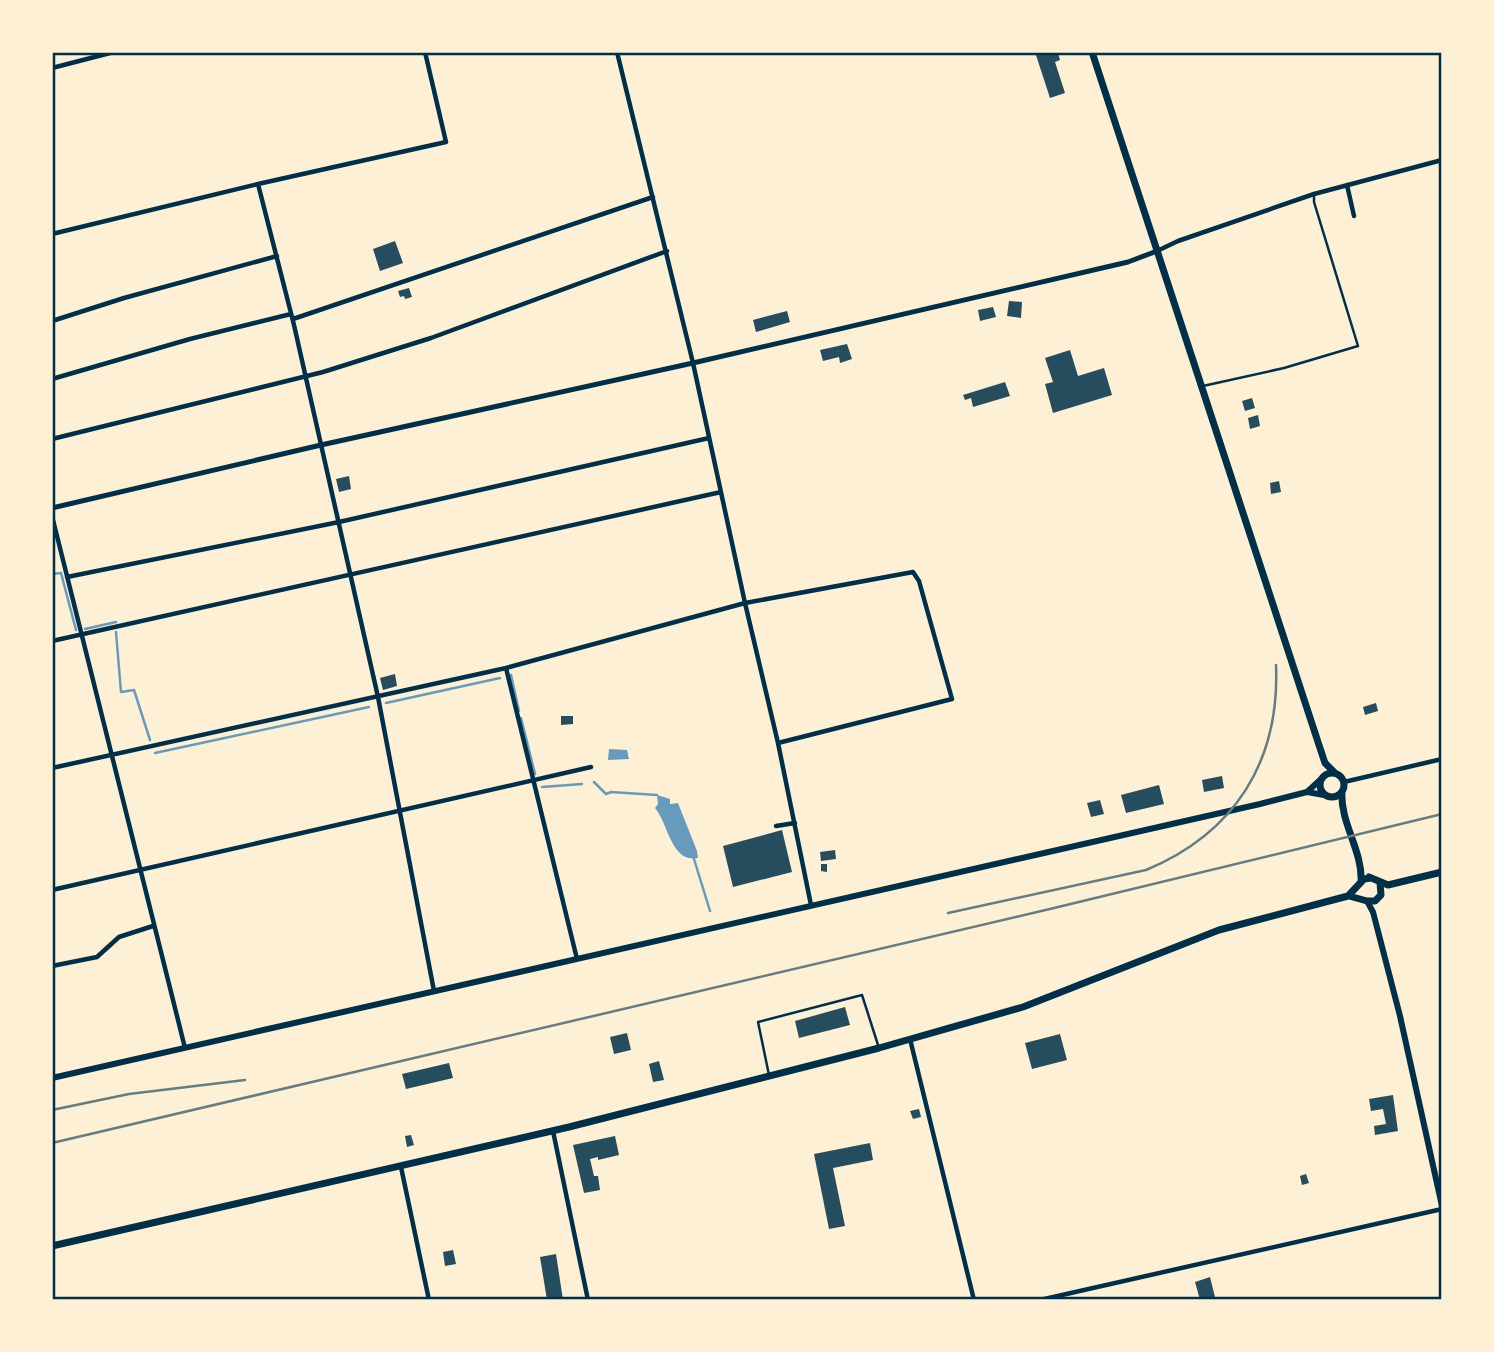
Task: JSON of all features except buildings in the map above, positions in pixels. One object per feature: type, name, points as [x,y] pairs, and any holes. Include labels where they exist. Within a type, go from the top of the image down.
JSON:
[{"type":"main road","points":[[1093,52],[1325,763],[1344,782],[1342,809],[1362,871],[1359,892],[1373,912],[1400,1016],[1441,1207]]},
{"type":"main road","points":[[1325,763],[1320,789],[1342,809]]},
{"type":"main road","points":[[1307,792],[1329,773],[1335,774]]},
{"type":"main road","points":[[52,1078],[1307,792],[1337,797],[1342,792]]},
{"type":"main road","points":[[1362,871],[1380,891]]},
{"type":"main road","points":[[52,1246],[401,1167],[769,1078],[1023,1007],[1219,930],[1348,896],[1365,900],[1391,884],[1441,872]]},
{"type":"main road","points":[[1348,896],[1371,878]]},
{"type":"main road","points":[[1373,912],[1380,891]]},
{"type":"street","points":[[52,68],[114,52]]},
{"type":"street","points":[[52,234],[446,142],[425,52]]},
{"type":"street","points":[[617,52],[693,363],[778,743],[811,905]]},
{"type":"street","points":[[52,508],[1128,262],[1314,194],[1441,160]]},
{"type":"street","points":[[258,184],[306,375],[378,697],[434,991]]},
{"type":"street","points":[[1347,186],[1354,216]]},
{"type":"street","points":[[52,379],[190,339],[292,316],[653,197]]},
{"type":"street","points":[[52,439],[323,372],[431,338],[667,251]]},
{"type":"street","points":[[52,321],[124,298],[277,256]]},
{"type":"street","points":[[66,577],[339,522],[709,438]]},
{"type":"street","points":[[52,641],[721,492]]},
{"type":"street","points":[[52,516],[185,1048]]},
{"type":"street","points":[[52,768],[506,668],[745,603],[913,572],[919,581],[952,699],[778,743]]},
{"type":"street","points":[[506,668],[577,959]]},
{"type":"street","points":[[1344,782],[1441,760]]},
{"type":"street","points":[[52,890],[591,767]]},
{"type":"street","points":[[776,826],[794,823]]},
{"type":"street","points":[[52,966],[97,957],[119,937],[153,926]]},
{"type":"street","points":[[910,1039],[975,1300]]},
{"type":"street","points":[[553,1131],[588,1300]]},
{"type":"street","points":[[401,1167],[429,1300]]},
{"type":"street","points":[[1040,1300],[1441,1207]]},
{"type":"lane","points":[[1203,386],[1284,368],[1358,346],[1314,202],[1314,194]]},
{"type":"lane","points":[[769,1078],[758,1022],[862,995],[879,1048]]},
{"type":"water","points":[[609,749],[627,750],[629,759],[608,760]]},
{"type":"water","points":[[657,795],[670,799],[670,804],[678,803],[698,858],[689,858],[676,849],[655,808],[658,804]]},
{"type":"waterway","points":[[52,574],[61,573],[76,630]]},
{"type":"waterway","points":[[85,629],[116,622]]},
{"type":"waterway","points":[[116,632],[121,692],[134,690],[150,740]]},
{"type":"waterway","points":[[511,675],[519,711]]},
{"type":"waterway","points":[[386,703],[500,678]]},
{"type":"waterway","points":[[155,753],[369,707]]},
{"type":"waterway","points":[[521,718],[535,774]]},
{"type":"waterway","points":[[594,782],[606,794],[657,795]]},
{"type":"waterway","points":[[542,787],[582,784]]},
{"type":"waterway","points":[[694,859],[710,911]]},
{"type":"railway","points":[[948,913],[1146,870],[1177,855],[1204,836],[1227,814],[1246,790],[1260,762],[1270,732],[1275,700],[1276,665]]},
{"type":"railway","points":[[52,1143],[1054,908],[1442,814]]},
{"type":"railway","points":[[52,1110],[129,1094],[245,1080]]}]
